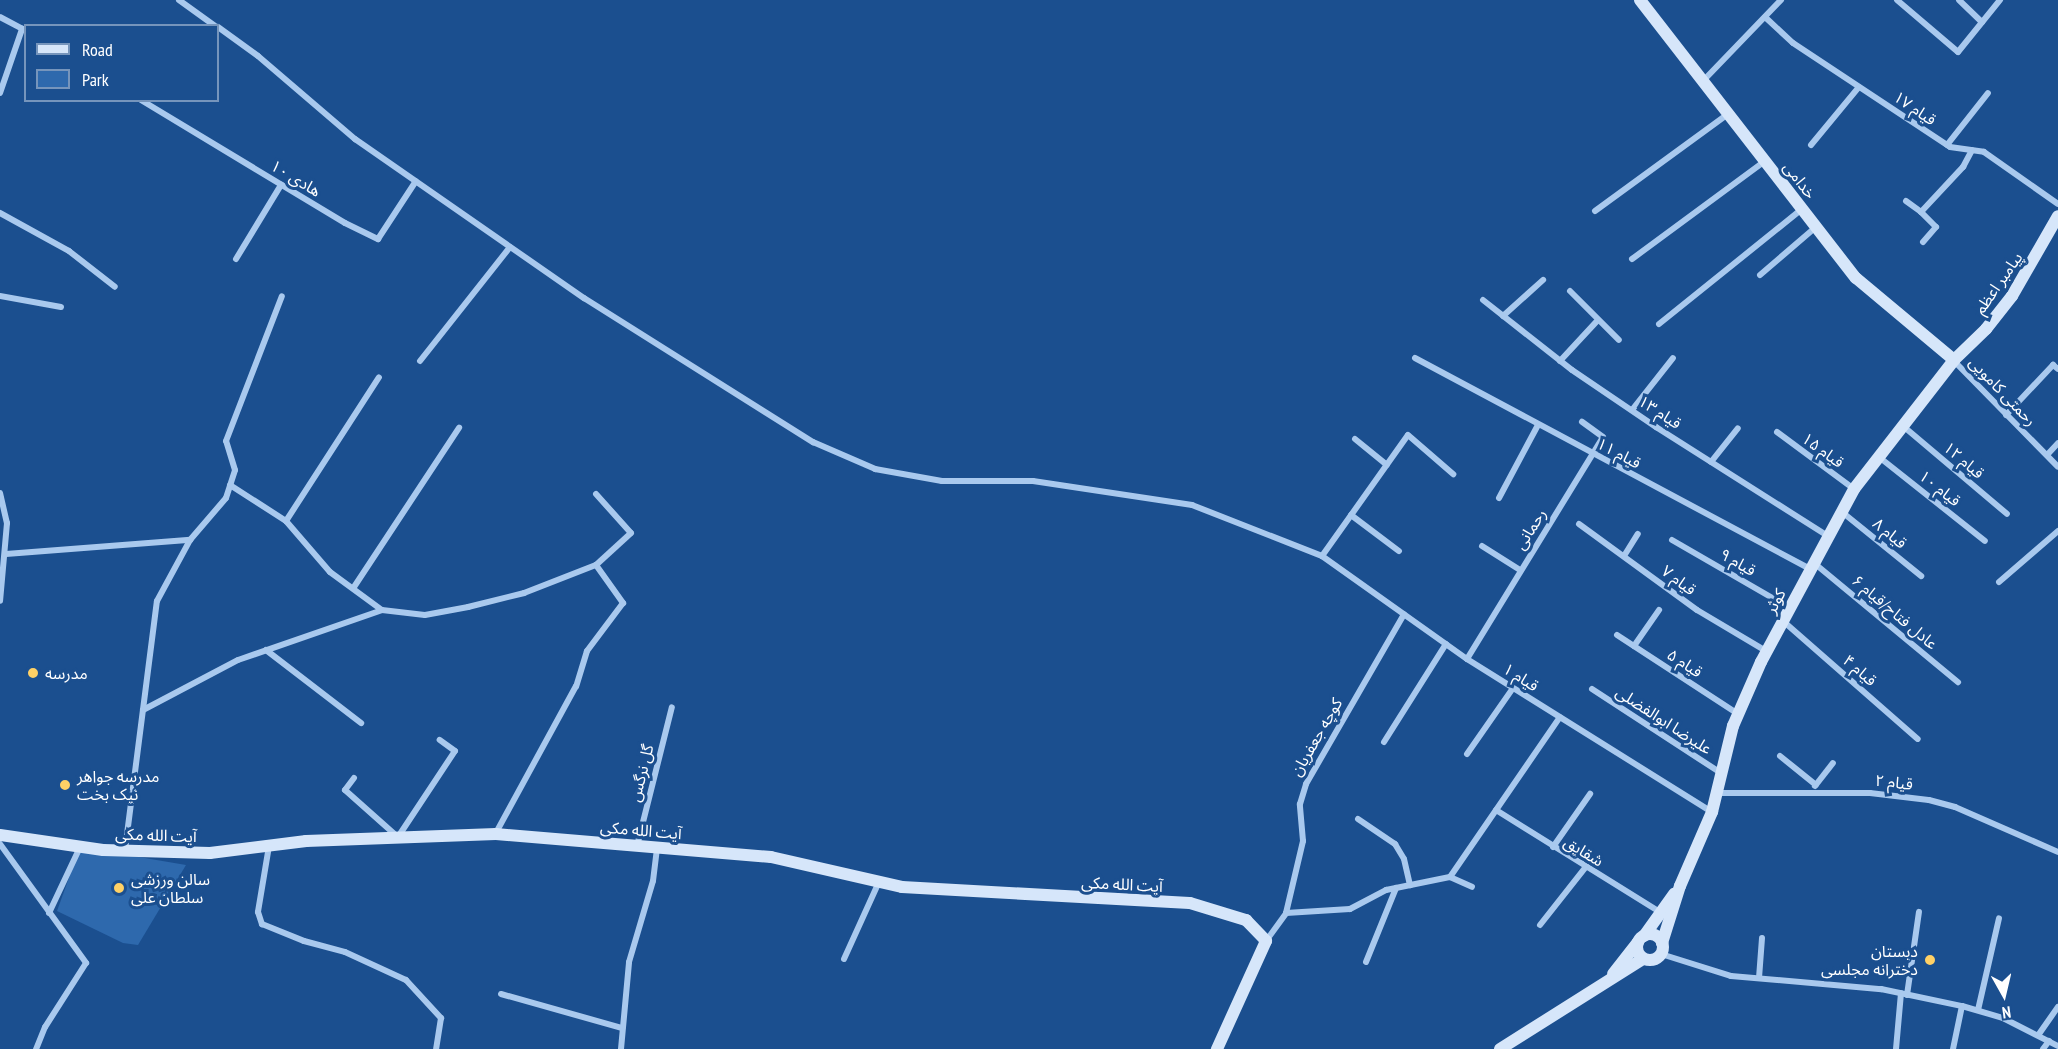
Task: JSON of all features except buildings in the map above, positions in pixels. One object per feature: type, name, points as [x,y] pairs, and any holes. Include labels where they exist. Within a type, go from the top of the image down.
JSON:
[{"type":"street","name":"قیام ۱","points":[[179,0],[213,24]]},
{"type":"street","name":"خدامی","points":[[1640,0],[1856,278],[1953,360]]},
{"type":"street","points":[[1702,82],[1781,0]]},
{"type":"street","points":[[1897,0],[1958,52],[2000,0]]},
{"type":"street","points":[[1959,0],[1982,22]]},
{"type":"street","points":[[0,17],[24,30],[0,93]]},
{"type":"street","name":"قیام ۱۷","points":[[1765,17],[1793,43],[1947,145],[1984,152],[2058,204]]},
{"type":"street","name":"قیام ۱","points":[[219,28],[258,56],[355,139],[510,247],[584,298],[813,442],[875,469],[942,481],[1033,481],[1192,505],[1322,556],[1467,658],[1712,812]]},
{"type":"street","points":[[1811,145],[1859,87]]},
{"type":"street","points":[[1947,145],[1988,93]]},
{"type":"street","name":"هادی ۱۰","points":[[144,102],[345,223],[378,239],[416,181]]},
{"type":"street","points":[[1595,211],[1728,114]]},
{"type":"street","points":[[1921,212],[1957,174],[1972,150]]},
{"type":"street","points":[[1632,259],[1765,161]]},
{"type":"street","points":[[236,259],[281,185]]},
{"type":"street","points":[[1906,201],[1936,227],[1923,242]]},
{"type":"street","points":[[1659,324],[1802,209]]},
{"type":"street","points":[[0,213],[69,251],[115,287]]},
{"type":"street","name":"پیامبر اعظم","points":[[1953,360],[1986,329],[2012,296],[2058,216]]},
{"type":"street","points":[[1760,275],[1816,227]]},
{"type":"street","points":[[420,361],[510,247]]},
{"type":"street","points":[[1503,316],[1543,280]]},
{"type":"street","points":[[1570,291],[1597,321],[1619,340]]},
{"type":"street","points":[[0,296],[61,307]]},
{"type":"street","points":[[125,850],[157,601],[190,540],[226,498],[235,470],[226,441],[282,296]]},
{"type":"street","name":"قیام ۱۳","points":[[1483,300],[1560,361],[1711,462],[1829,536]]},
{"type":"street","points":[[1560,361],[1597,321]]},
{"type":"street","name":"قیام ۱۱","points":[[1415,358],[1592,455],[1813,566]]},
{"type":"street","points":[[1632,410],[1673,358]]},
{"type":"street","name":"رحمتی کامویی","points":[[1953,360],[2058,467]]},
{"type":"street","name":"کوثر","points":[[1680,886],[1712,812],[1738,714],[1767,651],[1854,489],[1953,360]]},
{"type":"street","points":[[2007,415],[2053,364],[2058,369]]},
{"type":"street","points":[[286,521],[379,376]]},
{"type":"street","name":"رحمانی","points":[[1467,658],[1603,437],[1582,422]]},
{"type":"street","points":[[1499,498],[1538,425]]},
{"type":"street","name":"قیام ۱۲","points":[[1903,426],[2007,514]]},
{"type":"street","points":[[354,587],[459,428]]},
{"type":"street","points":[[1711,462],[1738,428]]},
{"type":"street","name":"قیام ۱۵","points":[[1777,432],[1854,489]]},
{"type":"street","points":[[1322,556],[1408,435],[1453,474]]},
{"type":"street","points":[[1355,439],[1387,465]]},
{"type":"street","points":[[2047,455],[2058,443]]},
{"type":"street","name":"قیام ۱۰","points":[[1879,457],[1985,541]]},
{"type":"street","points":[[230,485],[286,521],[330,572],[354,587],[382,610]]},
{"type":"street","points":[[0,493],[7,523],[0,601]]},
{"type":"street","points":[[143,710],[238,660],[382,610],[425,615],[468,607],[524,593],[596,565],[630,533],[596,494]]},
{"type":"street","name":"قیام ۸","points":[[1842,512],[1921,576]]},
{"type":"street","points":[[1351,515],[1399,551]]},
{"type":"street","name":"قیام ۷","points":[[1579,524],[1697,610],[1767,651]]},
{"type":"street","points":[[1999,582],[2058,531]]},
{"type":"street","points":[[1624,556],[1638,534]]},
{"type":"street","points":[[6,554],[190,540]]},
{"type":"street","name":"قیام ۹","points":[[1672,540],[1790,608]]},
{"type":"street","points":[[1482,546],[1520,570]]},
{"type":"street","points":[[496,834],[576,686],[587,651],[623,603],[596,565]]},
{"type":"street","name":"عادل فتاح/قیام ۶","points":[[1813,566],[1958,682]]},
{"type":"street","points":[[1634,646],[1659,610]]},
{"type":"street","name":"کوچه جعفریان","points":[[1217,1049],[1266,941],[1286,913],[1303,841],[1300,804],[1306,784],[1404,614]]},
{"type":"street","name":"قیام ۴","points":[[1783,621],[1918,739]]},
{"type":"street","name":"قیام ۵","points":[[1617,635],[1738,714]]},
{"type":"street","points":[[1384,742],[1446,644]]},
{"type":"street","points":[[266,650],[361,723]]},
{"type":"street","points":[[1467,754],[1513,688]]},
{"type":"street","name":"علیرضا ابوالفضلی","points":[[1592,689],[1721,773]]},
{"type":"street","name":"گل نرگس","points":[[637,846],[672,707]]},
{"type":"street","points":[[1450,877],[1560,717]]},
{"type":"street","points":[[354,778],[345,790],[398,837],[454,751],[440,740]]},
{"type":"street","points":[[1780,756],[1816,785]]},
{"type":"street","points":[[1810,792],[1833,764]]},
{"type":"street","name":"قیام ۲","points":[[1717,794],[1870,793],[1929,800],[1955,807],[2058,852]]},
{"type":"street","points":[[1553,847],[1590,794]]},
{"type":"street","name":"شقایق","points":[[1496,810],[1585,868],[1660,912]]},
{"type":"street","points":[[1358,819],[1395,844],[1404,859],[1410,885]]},
{"type":"street","name":"آیت الله مکی","points":[[0,836],[80,847],[210,853],[306,841],[496,834],[657,847],[771,857],[902,887],[1190,903],[1246,920],[1266,941]]},
{"type":"street","points":[[0,844],[86,963],[45,1027],[36,1049]]},
{"type":"street","points":[[269,846],[258,912],[262,924],[304,941],[345,952],[406,980],[441,1018],[436,1049]]},
{"type":"street","points":[[50,912],[80,847]]},
{"type":"street","points":[[621,1049],[629,962],[653,881],[657,847]]},
{"type":"street","points":[[1540,925],[1585,868]]},
{"type":"street","points":[[1286,913],[1350,909],[1396,888],[1450,877],[1472,887]]},
{"type":"street","points":[[844,959],[879,882]]},
{"type":"street","points":[[1607,982],[1680,886]]},
{"type":"street","points":[[1662,949],[1658,937],[1651,934],[1641,939],[1637,951],[1643,959],[1650,961],[1662,949],[1680,886]]},
{"type":"street","points":[[1366,962],[1396,888]]},
{"type":"street","points":[[1896,1049],[1919,912]]},
{"type":"street","points":[[1978,1010],[1999,918]]},
{"type":"street","points":[[1759,978],[1762,938]]},
{"type":"street","points":[[1662,949],[1731,976],[1904,994],[1962,1006],[2003,1018],[2039,1034],[2058,1046]]},
{"type":"street","points":[[1500,1049],[1643,959]]},
{"type":"street","points":[[501,994],[622,1029]]},
{"type":"street","points":[[1953,1049],[1962,1006]]},
{"type":"street","points":[[2039,1034],[2058,1007]]},
{"type":"street","points":[[2043,1049],[2049,1041]]},
{"type":"green space","name":"سالن ورزشی سلطان علی","points":[[80,847],[186,865],[138,945],[123,943],[57,911]]},
{"type":"place","name":"مدرسه","points":[[33,673]]},
{"type":"place","name":"مدرسه جواهر نیک بخت","points":[[65,785]]},
{"type":"place","name":"سالن ورزشی سلطان علی","points":[[119,888]]},
{"type":"place","name":"دبستان دخترانه مجلسی","points":[[1930,960]]}]
